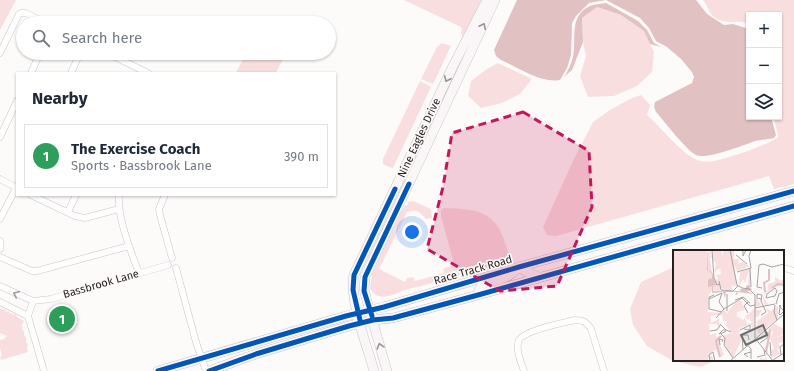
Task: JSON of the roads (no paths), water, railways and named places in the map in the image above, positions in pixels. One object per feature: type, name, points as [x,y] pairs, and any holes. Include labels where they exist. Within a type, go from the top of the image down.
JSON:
[{"type":"main road","name":"Nine Eagles Drive","points":[[387,371],[364,288],[365,277],[487,0]]},
{"type":"main road","name":"Nine Eagles Drive","points":[[374,371],[358,313],[353,284],[357,268],[466,49],[495,0]]},
{"type":"main road","name":"Race Track Road","points":[[158,371],[519,267],[794,191]]},
{"type":"main road","points":[[207,371],[256,354],[373,320],[393,318],[478,295],[794,206]]},
{"type":"main road","points":[[478,295],[482,285],[508,276],[514,273],[519,267],[540,277]]},
{"type":"street","points":[[17,16],[18,14],[26,13],[32,16]]},
{"type":"street","points":[[0,53],[16,18]]},
{"type":"street","points":[[31,72],[37,60]]},
{"type":"street","points":[[71,72],[77,60]]},
{"type":"street","points":[[119,60],[136,70]]},
{"type":"street","points":[[0,137],[16,103]]},
{"type":"street","points":[[0,180],[16,187]]},
{"type":"street","points":[[0,219],[16,189]]},
{"type":"street","points":[[33,196],[75,216],[85,218],[119,209]]},
{"type":"street","points":[[68,212],[76,196]]},
{"type":"street","points":[[119,196],[119,209],[129,246],[139,273]]},
{"type":"street","points":[[165,196],[159,209],[172,258]]},
{"type":"street","points":[[0,241],[0,249]]},
{"type":"street","points":[[0,257],[32,271],[37,271],[129,246]]},
{"type":"street","name":"Bassbrook Lane","points":[[33,301],[51,298],[168,265]]},
{"type":"street","points":[[176,268],[196,342],[207,371]]},
{"type":"street","points":[[784,268],[794,270]]},
{"type":"street","points":[[0,286],[33,301],[28,316],[44,371]]},
{"type":"street","points":[[0,302],[28,316]]},
{"type":"street","points":[[524,371],[518,348],[519,341],[523,336],[535,331],[575,320],[582,320],[588,323],[592,328],[604,371]]},
{"type":"place","name":"The Exercise Coach","points":[[62,319]]}]
